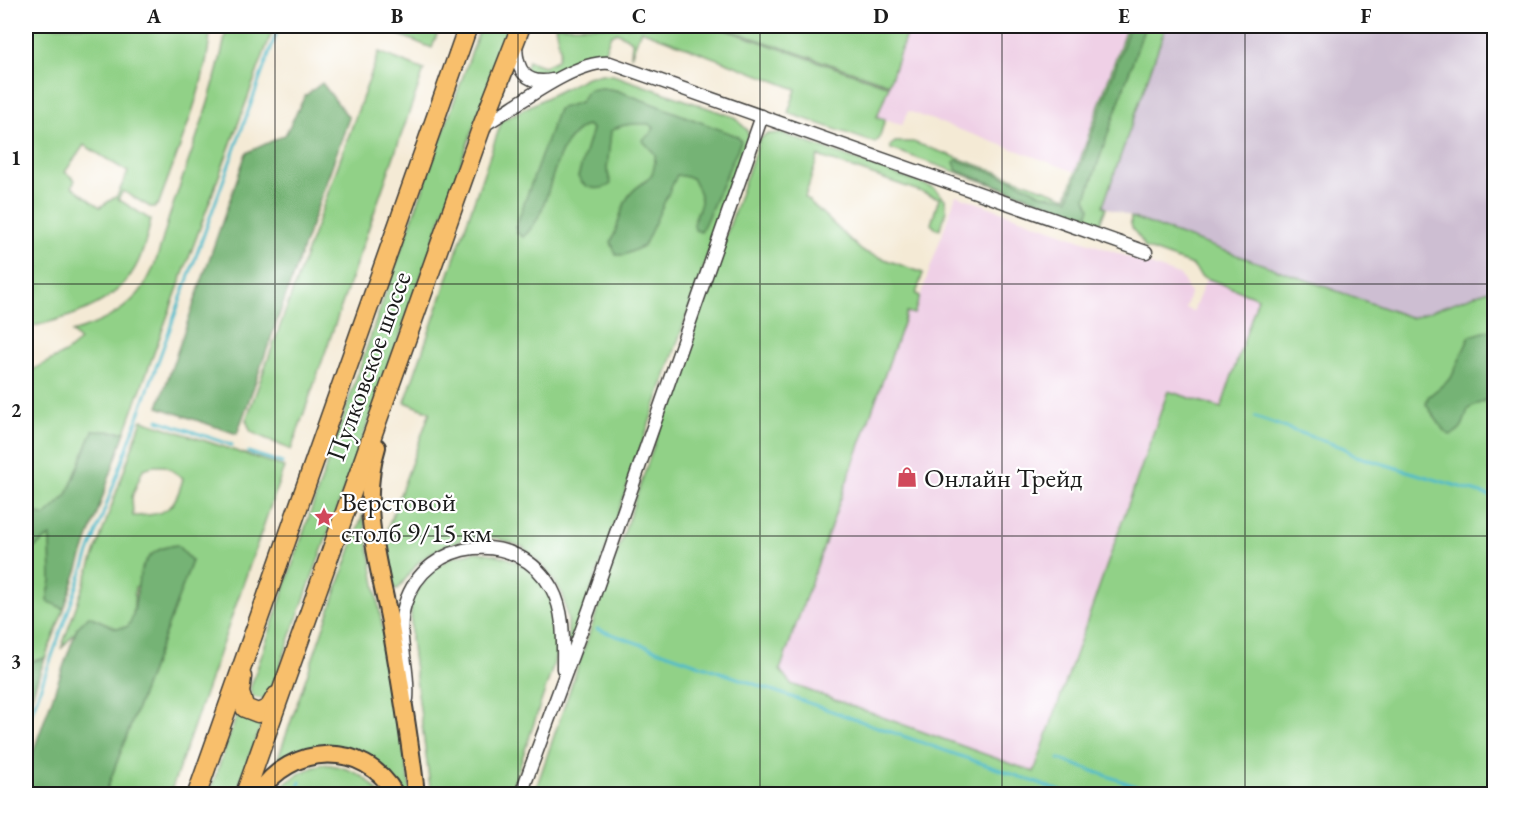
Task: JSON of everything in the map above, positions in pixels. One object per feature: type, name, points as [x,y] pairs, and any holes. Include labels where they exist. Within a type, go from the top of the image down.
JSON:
[{"type":"highway","name":"Пулковское шоссе","points":[[197,795],[468,26]]},
{"type":"highway","name":"Пулковское шоссе","points":[[245,795],[482,126],[518,33]]},
{"type":"highway","points":[[244,657],[240,693],[245,708],[258,713],[270,708],[285,679]]},
{"type":"main road","points":[[379,417],[378,444],[368,485],[368,505],[406,713],[416,795]]},
{"type":"main road","points":[[258,795],[265,783],[288,764],[327,755],[352,759],[370,767],[384,779],[395,795]]},
{"type":"street","points":[[518,33],[518,63],[527,78],[540,82],[559,80]]},
{"type":"street","points":[[482,126],[526,97],[586,66],[610,63],[1146,252]]},
{"type":"street","points":[[521,795],[589,610],[762,116]]},
{"type":"street","points":[[406,713],[409,682],[401,641],[405,605],[412,588],[430,565],[447,555],[471,547],[486,546],[514,553],[526,560],[545,579],[560,611],[564,674]]},
{"type":"shaded area","points":[[714,26],[1127,26],[1076,172],[908,111],[902,125],[877,117],[888,86]]},
{"type":"shaded area","points":[[1166,26],[1494,26],[1494,288],[1412,318],[1102,206]]},
{"type":"shaded area","points":[[956,195],[1181,276],[1190,293],[1186,308],[1193,312],[1207,277],[1258,297],[1220,408],[1167,391],[1033,772],[791,684],[780,670],[907,312],[914,314]]},
{"type":"green space","points":[[26,26],[210,26],[209,45],[199,90],[159,203],[155,207],[150,207],[123,191],[118,199],[151,220],[136,267],[116,291],[93,306],[67,317],[26,328]],"holes":[[[84,145],[128,172],[117,196],[100,207],[72,186],[75,180],[65,172]]]},
{"type":"green space","points":[[227,26],[274,26],[125,432],[93,431],[67,495],[45,516],[26,509],[26,373],[65,353],[80,341],[72,332],[116,313],[144,286],[158,256],[202,121]]},
{"type":"green space","points":[[389,26],[440,26],[432,48],[387,30]]},
{"type":"green space","points":[[481,26],[509,26],[407,316],[270,693],[265,699],[253,697],[250,689],[380,309]]},
{"type":"green space","points":[[555,26],[714,26],[889,86],[877,117],[885,119],[879,139],[875,143],[788,113],[796,89],[641,30],[631,56],[632,41],[617,32],[610,36],[604,54],[541,80],[525,70],[528,61],[544,66],[557,60],[560,49]]},
{"type":"green space","points":[[718,26],[909,26],[889,84]]},
{"type":"green space","points":[[1127,26],[1166,26],[1103,206],[1106,208],[1100,223],[891,149],[890,146],[895,142],[913,142],[1067,197]]},
{"type":"green space","points":[[1130,26],[1145,26],[1086,198],[1090,208],[1088,214],[1081,215],[957,171],[954,162],[957,160],[1013,180],[1041,194],[1069,199]]},
{"type":"green space","points":[[379,52],[424,70],[291,450],[251,432],[246,420]]},
{"type":"green space","points":[[602,74],[613,75],[734,117],[747,130],[749,137],[571,648],[568,647],[568,622],[563,595],[547,570],[523,547],[497,538],[464,539],[431,553],[419,562],[397,590],[391,584],[386,533],[430,412],[405,402],[502,120],[587,77]]},
{"type":"green space","points":[[322,83],[349,118],[237,434],[158,407],[246,153],[285,135],[305,96]]},
{"type":"green space","points":[[602,88],[616,90],[737,136],[741,141],[701,232],[695,230],[694,226],[701,202],[699,193],[692,178],[677,175],[644,246],[624,255],[616,255],[611,242],[625,202],[633,191],[650,176],[655,164],[655,154],[642,140],[654,128],[649,124],[639,124],[624,125],[611,131],[607,169],[611,184],[602,188],[588,187],[578,177],[592,129],[587,125],[574,134],[564,147],[557,162],[547,195],[534,225],[523,237],[517,233],[516,226],[558,109],[580,102],[588,90]]},
{"type":"green space","points":[[781,133],[934,188],[945,199],[946,211],[940,229],[936,229],[931,224],[939,198],[818,156],[805,197],[862,251],[923,273],[916,294],[920,296],[914,314],[907,312],[780,670],[791,684],[1034,772],[1168,391],[1221,408],[1258,298],[1201,276],[1192,265],[1145,248],[1133,230],[1131,217],[1412,318],[1494,288],[1494,794],[534,794],[759,140],[766,134]]},
{"type":"green space","points":[[1494,329],[1494,396],[1489,396],[1468,409],[1460,428],[1450,435],[1444,431],[1426,404],[1428,397],[1451,378],[1470,336]]},
{"type":"green space","points":[[142,420],[284,467],[170,794],[105,794],[192,561],[135,587],[133,619],[127,628],[116,628],[89,616],[61,649]],"holes":[[[165,466],[183,478],[176,498],[167,509],[161,512],[133,516],[132,497],[143,469]]]},
{"type":"green space","points":[[93,431],[125,432],[64,609],[47,601],[51,581],[50,536],[26,554],[26,509],[45,516],[67,495]]},
{"type":"green space","points":[[363,514],[411,794],[402,794],[374,762],[290,756],[276,764]]},
{"type":"green space","points":[[50,535],[51,581],[47,600],[64,609],[45,658],[26,663],[26,554]]},
{"type":"green space","points":[[177,545],[192,561],[105,794],[26,794],[26,772],[77,628],[89,616],[116,628],[127,627],[135,605],[139,579],[149,557],[160,549]]},
{"type":"green space","points":[[474,552],[508,558],[523,565],[545,586],[552,600],[556,617],[558,635],[556,652],[510,794],[431,794],[411,640],[411,600],[434,568],[453,557]]},
{"type":"green space","points":[[45,658],[26,713],[26,663]]},
{"type":"green space","points":[[238,712],[246,719],[262,722],[236,794],[209,794]]},
{"type":"green space","points":[[322,764],[354,772],[368,781],[379,794],[270,794],[302,772]]},
{"type":"waterway","points":[[26,728],[279,26]]},
{"type":"waterway","points":[[1255,417],[1344,448],[1353,455],[1494,497]]},
{"type":"waterway","points":[[158,420],[232,445]]},
{"type":"waterway","points":[[248,452],[282,463]]},
{"type":"waterway","points":[[597,629],[1069,794]]},
{"type":"waterway","points":[[1059,759],[1158,794]]},
{"type":"waterway","points":[[296,794],[300,782]]},
{"type":"place","name":"Онлайн Трейд","points":[[907,477]]},
{"type":"place","name":"Верстовой столб 9/15 км","points":[[324,517]]}]
